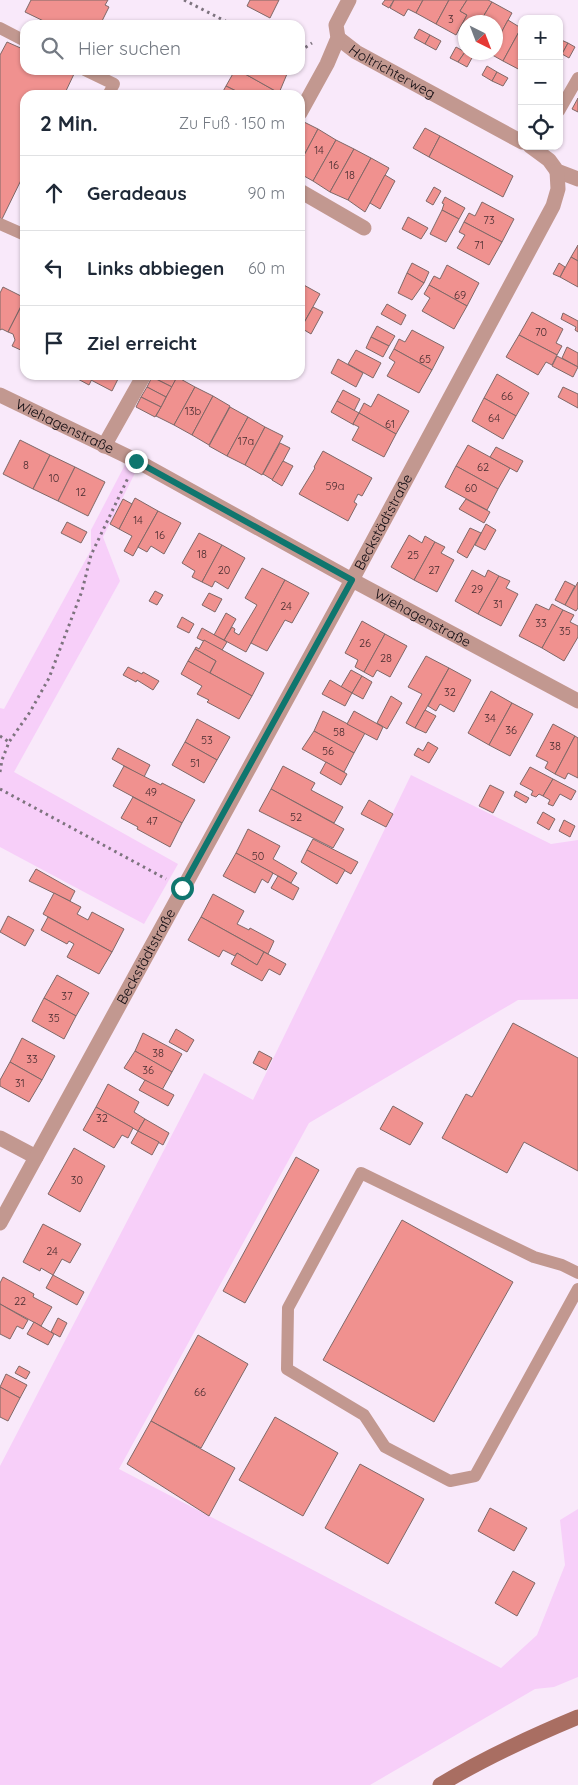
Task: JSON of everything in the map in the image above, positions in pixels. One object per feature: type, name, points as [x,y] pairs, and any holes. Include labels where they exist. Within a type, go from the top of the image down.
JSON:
[{"type":"street","points":[[338,38],[336,25],[349,0]]},
{"type":"street","name":"Holtrichterweg","points":[[305,104],[327,64],[338,38],[356,52],[518,140]]},
{"type":"street","points":[[538,150],[557,171],[578,179]]},
{"type":"street","name":"Beckstädtstraße","points":[[0,1222],[352,580],[554,206],[558,189],[557,171]]},
{"type":"street","points":[[305,194],[364,228]]},
{"type":"street","points":[[104,446],[141,380]]},
{"type":"street","name":"Wiehagenstraße","points":[[0,395],[136,461],[352,580],[578,701]]},
{"type":"street","points":[[0,1138],[36,1157]]},
{"type":"street","points":[[440,1785],[520,1741],[578,1717]]},
{"type":"lane","points":[[0,28],[20,38]]},
{"type":"lane","points":[[95,75],[114,84],[111,90]]},
{"type":"lane","points":[[562,105],[578,78]]},
{"type":"lane","points":[[0,224],[20,233]]},
{"type":"lane","points":[[578,1272],[534,1257],[362,1173],[288,1308],[287,1369],[364,1415],[385,1447],[450,1481],[475,1476],[578,1289]]},
{"type":"path","points":[[184,0],[223,20]]},
{"type":"path","points":[[0,772],[2,760],[10,742],[49,678],[82,591],[91,555],[136,461]]},
{"type":"path","points":[[0,736],[10,742]]},
{"type":"path","points":[[0,789],[182,888]]},
{"type":"shaded area","points":[[128,459],[139,465],[103,537],[120,581],[14,772],[178,864],[144,924],[0,847],[0,708],[4,709],[91,550],[91,530]]},
{"type":"shaded area","points":[[411,775],[551,844],[578,840],[578,999],[518,1000],[309,1123],[119,1469],[501,1668],[537,1635],[565,1565],[560,1520],[578,1509],[578,1677],[554,1687],[535,1689],[370,1785],[0,1785],[0,1466],[204,1073],[253,1100]]},
{"type":"building","points":[[31,0],[108,0],[105,5],[109,7],[102,20],[42,20],[25,12]]},
{"type":"building","points":[[250,0],[279,0],[270,18],[247,6]]},
{"type":"building","points":[[385,0],[394,0],[389,8],[382,4]]},
{"type":"building","points":[[394,0],[423,0],[416,13],[408,9],[404,16],[390,8]]},
{"type":"building","points":[[423,0],[449,0],[436,24],[416,13]]},
{"type":"building","points":[[449,0],[467,0],[460,11],[467,15],[458,15],[458,31],[456,35],[436,24]]},
{"type":"building","points":[[467,0],[488,0],[492,2],[484,15],[467,15],[460,11]]},
{"type":"building","points":[[492,2],[512,13],[503,29],[503,15],[484,15]]},
{"type":"building","points":[[508,20],[518,26],[518,34],[503,61],[501,60],[503,60],[503,29]]},
{"type":"building","points":[[419,29],[430,35],[425,44],[414,38]]},
{"type":"building","points":[[518,34],[518,69],[503,61]]},
{"type":"building","points":[[430,35],[441,41],[436,50],[425,44]]},
{"type":"building","points":[[563,41],[568,43],[563,52]]},
{"type":"building","points":[[7,42],[20,48],[20,75],[74,75],[66,90],[20,90],[20,182],[2,219],[0,218],[0,55]]},
{"type":"building","points":[[568,43],[575,47],[569,58],[563,55]]},
{"type":"building","points":[[456,47],[458,48],[458,62],[450,58]]},
{"type":"building","points":[[459,60],[471,60],[467,67],[458,62]]},
{"type":"building","points":[[487,66],[497,72],[492,81],[482,75]]},
{"type":"building","points":[[497,72],[508,78],[503,86],[492,81]]},
{"type":"building","points":[[232,75],[247,75],[274,90],[234,90],[226,86]]},
{"type":"building","points":[[247,75],[287,75],[280,90],[274,90]]},
{"type":"building","points":[[226,86],[234,90],[224,90]]},
{"type":"building","points":[[578,98],[578,112],[572,109]]},
{"type":"building","points":[[305,122],[318,129],[305,153]]},
{"type":"building","points":[[425,128],[440,136],[429,157],[413,148]]},
{"type":"building","points":[[318,129],[336,140],[313,181],[305,177],[305,154]]},
{"type":"building","points":[[440,136],[513,176],[503,197],[429,157]]},
{"type":"building","points":[[336,140],[354,149],[330,192],[313,181]]},
{"type":"building","points":[[354,149],[371,158],[348,200],[330,192]]},
{"type":"building","points":[[371,158],[389,168],[365,212],[348,200]]},
{"type":"building","points":[[385,175],[395,181],[380,209],[370,203]]},
{"type":"building","points":[[434,187],[441,191],[433,205],[426,201]]},
{"type":"building","points":[[445,197],[465,208],[459,219],[442,210],[444,204],[442,203]]},
{"type":"building","points":[[482,202],[514,219],[502,242],[464,222],[469,213],[475,216]]},
{"type":"building","points":[[442,210],[459,219],[446,242],[430,234]]},
{"type":"building","points":[[408,217],[428,228],[421,239],[402,229]]},
{"type":"building","points":[[464,222],[502,242],[489,265],[457,248],[465,235],[459,232]]},
{"type":"building","points":[[578,245],[578,261],[571,257]]},
{"type":"building","points":[[571,257],[578,261],[578,287],[560,277]]},
{"type":"building","points":[[412,263],[429,272],[424,283],[407,273]]},
{"type":"building","points":[[559,263],[565,267],[560,277],[553,274]]},
{"type":"building","points":[[447,265],[479,283],[467,306],[429,285],[434,276],[440,279]]},
{"type":"building","points":[[407,273],[424,283],[412,300],[398,293]]},
{"type":"building","points":[[429,285],[467,306],[454,329],[422,311],[430,298],[424,294]]},
{"type":"building","points":[[305,286],[320,294],[305,321]]},
{"type":"building","points":[[3,287],[20,296],[20,308],[8,332],[0,330],[0,293]]},
{"type":"building","points":[[387,304],[406,315],[401,325],[381,314]]},
{"type":"building","points":[[313,307],[323,312],[311,334],[305,330],[305,321]]},
{"type":"building","points":[[20,309],[20,350],[12,346],[15,340],[13,334],[8,332]]},
{"type":"building","points":[[532,312],[563,329],[556,343],[562,346],[557,355],[519,335]]},
{"type":"building","points":[[563,313],[578,321],[578,332],[575,330],[576,327],[561,319]]},
{"type":"building","points":[[377,326],[395,336],[389,346],[371,337]]},
{"type":"building","points":[[412,330],[444,347],[432,370],[394,349],[399,339],[405,342]]},
{"type":"building","points":[[519,335],[557,355],[552,365],[546,362],[538,375],[506,357]]},
{"type":"building","points":[[371,337],[389,346],[383,357],[366,348]]},
{"type":"building","points":[[567,347],[578,353],[578,367],[562,358]]},
{"type":"building","points":[[394,349],[432,370],[419,393],[387,376],[395,362],[389,358]]},
{"type":"building","points":[[356,350],[381,363],[373,378],[348,364]]},
{"type":"building","points":[[557,356],[578,367],[573,377],[552,366]]},
{"type":"building","points":[[338,359],[363,373],[356,387],[331,373]]},
{"type":"building","points":[[497,374],[529,393],[516,416],[484,398]]},
{"type":"building","points":[[80,380],[92,380],[89,385]]},
{"type":"building","points":[[91,380],[118,380],[112,391]]},
{"type":"building","points":[[150,380],[158,380],[172,387],[166,397],[147,387]]},
{"type":"building","points":[[158,380],[176,380],[172,387]]},
{"type":"building","points":[[175,380],[182,380],[195,387],[174,425],[156,416]]},
{"type":"building","points":[[147,387],[166,397],[161,407],[141,397]]},
{"type":"building","points":[[195,387],[213,396],[192,435],[174,425]]},
{"type":"building","points":[[563,387],[578,394],[578,408],[558,397]]},
{"type":"building","points":[[343,390],[360,399],[354,411],[337,401]]},
{"type":"building","points":[[378,394],[409,411],[396,434],[359,413],[364,403],[371,407]]},
{"type":"building","points":[[213,396],[230,406],[209,445],[192,435]]},
{"type":"building","points":[[141,397],[161,407],[155,417],[136,407]]},
{"type":"building","points":[[484,398],[516,416],[503,439],[472,421]]},
{"type":"building","points":[[337,401],[359,413],[354,425],[331,412]]},
{"type":"building","points":[[230,407],[248,417],[227,456],[209,446]]},
{"type":"building","points":[[359,413],[396,434],[384,457],[352,440],[359,427],[353,424]]},
{"type":"building","points":[[248,417],[265,427],[245,465],[227,456]]},
{"type":"building","points":[[265,427],[283,436],[262,475],[245,465]]},
{"type":"building","points":[[20,440],[50,455],[33,489],[3,474]]},
{"type":"building","points":[[280,443],[290,448],[273,480],[263,474]]},
{"type":"building","points":[[468,445],[510,468],[498,489],[456,466]]},
{"type":"building","points":[[496,447],[523,461],[517,472],[490,457]]},
{"type":"building","points":[[323,451],[372,478],[362,496],[358,494],[354,502],[357,504],[348,521],[299,494]]},
{"type":"building","points":[[50,455],[75,467],[58,501],[33,489]]},
{"type":"building","points":[[283,461],[293,466],[282,486],[272,480]]},
{"type":"building","points":[[456,466],[498,489],[487,510],[445,487]]},
{"type":"building","points":[[75,467],[105,482],[88,516],[58,501]]},
{"type":"building","points":[[135,498],[158,511],[133,556],[124,551],[132,536],[119,529]]},
{"type":"building","points":[[123,499],[132,504],[119,529],[110,524]]},
{"type":"building","points":[[466,499],[490,512],[484,523],[459,509]]},
{"type":"building","points":[[158,511],[181,523],[164,554],[151,546],[147,552],[138,547]]},
{"type":"building","points":[[67,522],[87,532],[81,543],[61,533]]},
{"type":"building","points":[[486,524],[496,530],[485,550],[475,545]]},
{"type":"building","points":[[470,528],[481,533],[467,558],[457,552]]},
{"type":"building","points":[[199,533],[222,545],[202,582],[192,577],[195,571],[182,563]]},
{"type":"building","points":[[409,535],[422,543],[425,536],[435,542],[414,580],[391,567]]},
{"type":"building","points":[[435,542],[445,547],[441,553],[454,560],[437,592],[414,580]]},
{"type":"building","points":[[222,545],[245,558],[228,589],[215,581],[212,587],[202,582]]},
{"type":"building","points":[[262,568],[285,580],[246,652],[224,640],[232,627],[235,629],[234,632],[239,635],[257,605],[245,598]]},
{"type":"building","points":[[472,570],[485,577],[488,570],[499,576],[478,614],[455,601]]},
{"type":"building","points":[[499,576],[510,581],[506,588],[518,594],[501,626],[478,614]]},
{"type":"building","points":[[285,580],[309,593],[292,623],[285,620],[267,651],[251,643]]},
{"type":"building","points":[[565,581],[575,586],[565,605],[555,600]]},
{"type":"building","points":[[578,582],[578,608],[576,611],[565,605]]},
{"type":"building","points":[[155,591],[163,595],[157,605],[149,601]]},
{"type":"building","points":[[209,593],[222,599],[215,612],[202,605]]},
{"type":"building","points":[[536,604],[549,610],[552,604],[563,610],[542,648],[519,636]]},
{"type":"building","points":[[563,610],[574,615],[570,622],[578,626],[578,637],[564,661],[542,648]]},
{"type":"building","points":[[226,613],[236,619],[224,640],[214,635]]},
{"type":"building","points":[[182,617],[194,624],[189,633],[177,627]]},
{"type":"building","points":[[362,621],[385,634],[364,672],[355,667],[358,660],[345,653]]},
{"type":"building","points":[[202,628],[227,642],[222,650],[197,638]]},
{"type":"building","points":[[385,634],[407,646],[390,677],[377,670],[373,677],[364,672]]},
{"type":"building","points":[[204,640],[264,673],[252,696],[210,673],[216,661],[195,649],[196,647],[199,649]]},
{"type":"building","points":[[195,649],[216,661],[209,674],[188,661]]},
{"type":"building","points":[[426,656],[449,668],[415,728],[406,723],[422,694],[408,687]]},
{"type":"building","points":[[188,661],[252,696],[239,719],[207,702],[209,700],[197,694],[202,686],[181,674]]},
{"type":"building","points":[[128,667],[142,674],[143,672],[159,681],[153,690],[137,680],[136,682],[123,675]]},
{"type":"building","points":[[449,668],[471,680],[454,712],[440,704],[436,711],[428,706]]},
{"type":"building","points":[[351,670],[362,676],[352,693],[341,687]]},
{"type":"building","points":[[362,676],[372,682],[363,699],[352,693]]},
{"type":"building","points":[[330,680],[352,693],[345,706],[322,694]]},
{"type":"building","points":[[491,691],[512,703],[489,745],[468,733]]},
{"type":"building","points":[[391,696],[402,703],[387,729],[377,723]]},
{"type":"building","points":[[512,703],[533,714],[510,756],[489,745]]},
{"type":"building","points":[[425,710],[436,716],[426,733],[415,728]]},
{"type":"building","points":[[323,711],[365,733],[354,753],[314,731]]},
{"type":"building","points":[[354,711],[383,727],[377,740],[347,724]]},
{"type":"building","points":[[197,719],[230,737],[217,760],[185,742]]},
{"type":"building","points":[[553,724],[575,736],[555,774],[545,768],[548,762],[536,756]]},
{"type":"building","points":[[314,731],[354,753],[344,772],[302,749]]},
{"type":"building","points":[[575,736],[578,738],[578,778],[568,773],[565,779],[555,774]]},
{"type":"building","points":[[185,742],[217,760],[204,783],[172,765]]},
{"type":"building","points":[[428,742],[438,748],[429,763],[414,755],[418,748],[423,751]]},
{"type":"building","points":[[118,748],[150,765],[144,777],[112,759]]},
{"type":"building","points":[[326,762],[347,774],[341,785],[320,773]]},
{"type":"building","points":[[124,766],[195,800],[182,823],[113,786]]},
{"type":"building","points":[[283,766],[315,783],[311,790],[343,807],[334,823],[271,789]]},
{"type":"building","points":[[530,767],[553,779],[543,796],[539,794],[536,797],[531,795],[533,791],[520,784]]},
{"type":"building","points":[[553,779],[576,791],[571,800],[560,794],[553,806],[548,804],[550,800],[543,796]]},
{"type":"building","points":[[490,785],[504,792],[493,813],[479,806]]},
{"type":"building","points":[[271,789],[344,829],[333,848],[259,811]]},
{"type":"building","points":[[516,791],[529,798],[526,803],[514,796]]},
{"type":"building","points":[[133,797],[182,823],[170,847],[121,818]]},
{"type":"building","points":[[369,800],[393,814],[386,827],[361,814]]},
{"type":"building","points":[[543,812],[555,819],[549,830],[537,823]]},
{"type":"building","points":[[564,820],[575,826],[570,837],[559,831]]},
{"type":"building","points":[[248,829],[280,846],[273,859],[297,873],[291,883],[236,853]]},
{"type":"building","points":[[313,839],[358,862],[351,874],[307,850]]},
{"type":"building","points":[[307,850],[345,870],[337,884],[301,862]]},
{"type":"building","points":[[236,853],[273,873],[268,883],[262,879],[255,893],[223,876]]},
{"type":"building","points":[[36,869],[75,891],[70,901],[29,881]]},
{"type":"building","points":[[278,876],[299,888],[293,900],[271,888]]},
{"type":"building","points":[[54,893],[81,907],[77,914],[88,920],[92,912],[124,929],[112,952],[43,914]]},
{"type":"building","points":[[213,894],[244,911],[237,924],[249,930],[250,928],[274,941],[268,954],[201,917]]},
{"type":"building","points":[[8,916],[34,930],[25,946],[0,932]]},
{"type":"building","points":[[48,917],[112,952],[99,974],[67,957],[74,944],[69,941],[67,944],[41,930]]},
{"type":"building","points":[[201,917],[264,952],[257,965],[237,953],[235,956],[223,950],[219,957],[188,940]]},
{"type":"building","points":[[264,952],[286,964],[280,975],[269,969],[262,981],[231,964],[237,953],[257,965]]},
{"type":"building","points":[[57,975],[89,993],[76,1016],[44,998]]},
{"type":"building","points":[[44,998],[76,1016],[64,1039],[32,1021]]},
{"type":"building","points":[[513,1023],[578,1058],[578,1171],[524,1142],[507,1173],[442,1138],[466,1094],[472,1097]]},
{"type":"building","points":[[176,1029],[194,1040],[187,1052],[169,1042]]},
{"type":"building","points":[[143,1033],[182,1054],[172,1072],[135,1051]]},
{"type":"building","points":[[22,1038],[55,1056],[42,1080],[10,1062]]},
{"type":"building","points":[[135,1051],[172,1072],[162,1090],[124,1068]]},
{"type":"building","points":[[259,1051],[272,1058],[266,1070],[253,1063]]},
{"type":"building","points":[[10,1062],[42,1080],[29,1102],[0,1086],[0,1080]]},
{"type":"building","points":[[145,1080],[174,1095],[168,1106],[139,1090]]},
{"type":"building","points":[[108,1084],[139,1102],[134,1112],[145,1119],[138,1131],[96,1107]]},
{"type":"building","points":[[393,1106],[423,1123],[410,1145],[380,1129]]},
{"type":"building","points":[[96,1107],[133,1128],[128,1138],[122,1135],[114,1148],[83,1130]]},
{"type":"building","points":[[145,1119],[169,1133],[163,1145],[138,1131]]},
{"type":"building","points":[[138,1131],[159,1142],[152,1155],[131,1143]]},
{"type":"building","points":[[74,1148],[105,1166],[80,1212],[48,1194]]},
{"type":"building","points":[[296,1157],[319,1170],[245,1303],[223,1291]]},
{"type":"building","points":[[402,1220],[513,1282],[434,1422],[323,1360]]},
{"type":"building","points":[[43,1224],[81,1244],[70,1263],[62,1259],[53,1275],[41,1268],[40,1271],[23,1262]]},
{"type":"building","points":[[53,1275],[84,1292],[77,1305],[46,1288]]},
{"type":"building","points":[[3,1277],[34,1294],[33,1297],[52,1307],[41,1326],[0,1304],[0,1283]]},
{"type":"building","points":[[0,1304],[28,1320],[23,1329],[17,1326],[10,1339],[0,1334]]},
{"type":"building","points":[[58,1318],[67,1323],[60,1337],[51,1332]]},
{"type":"building","points":[[34,1322],[54,1334],[48,1345],[27,1334]]},
{"type":"building","points":[[198,1335],[248,1364],[201,1448],[151,1421]]},
{"type":"building","points":[[19,1366],[30,1372],[26,1379],[15,1373]]},
{"type":"building","points":[[6,1374],[27,1385],[20,1398],[0,1387]]},
{"type":"building","points":[[0,1387],[20,1398],[8,1421],[0,1417]]},
{"type":"building","points":[[275,1417],[338,1453],[303,1516],[239,1480]]},
{"type":"building","points":[[151,1421],[235,1468],[209,1516],[127,1464]]},
{"type":"building","points":[[360,1464],[424,1499],[388,1564],[325,1528]]},
{"type":"building","points":[[490,1508],[527,1528],[514,1551],[478,1531]]},
{"type":"building","points":[[513,1571],[535,1583],[517,1616],[495,1603]]},
{"type":"route","points":[[136,461],[352,580],[182,888]]}]
